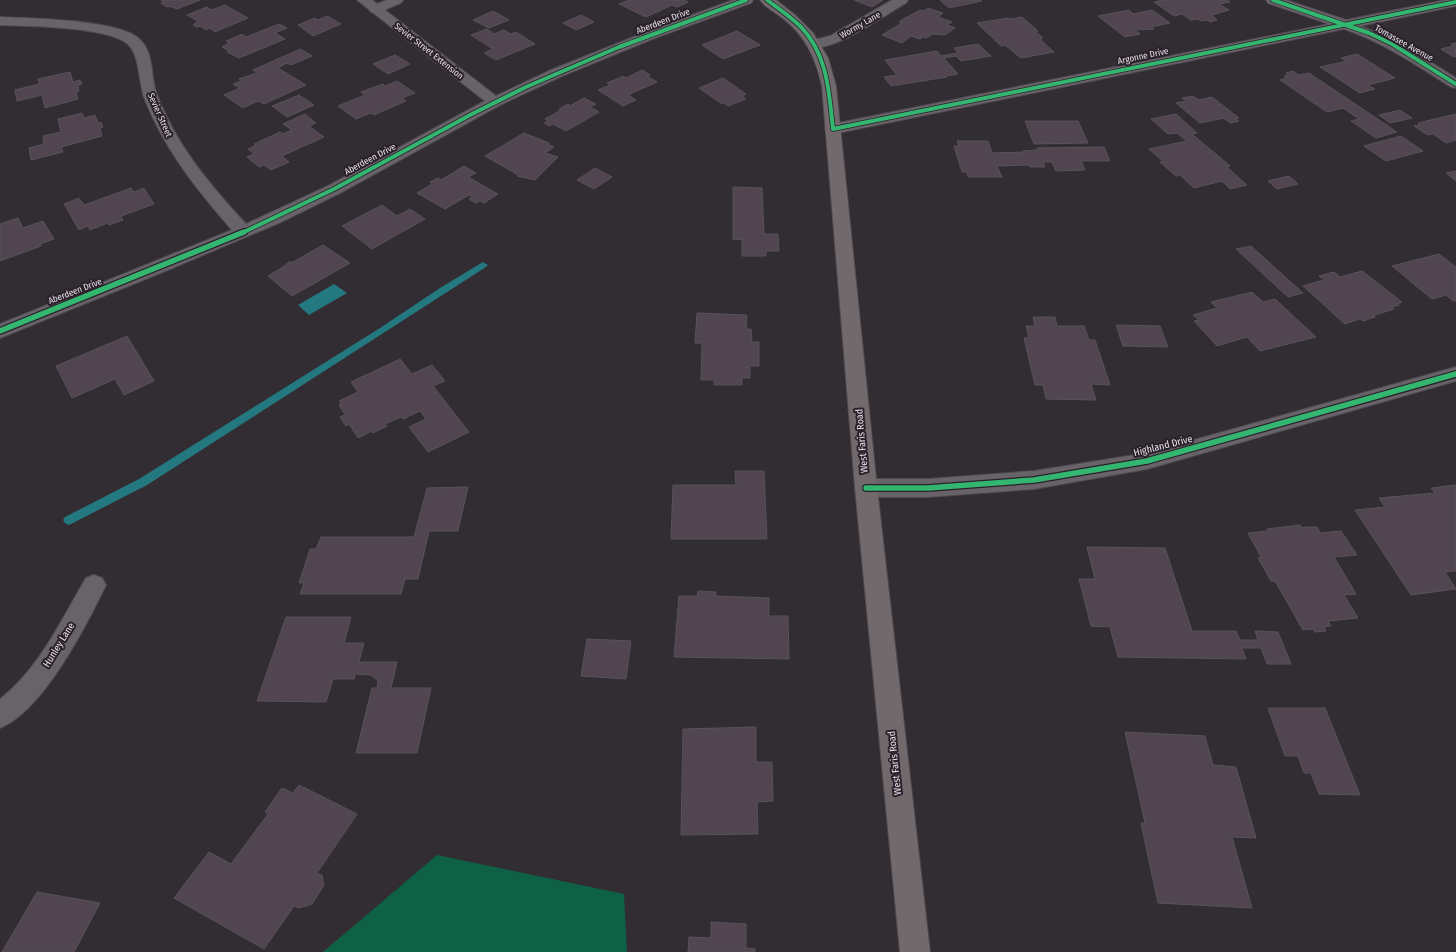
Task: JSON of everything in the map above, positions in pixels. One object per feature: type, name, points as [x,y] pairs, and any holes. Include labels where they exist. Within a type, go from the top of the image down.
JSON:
[{"type":"main road","name":"West Faris Road","points":[[767,0],[790,18],[815,44],[822,56],[827,73],[866,488],[915,952]]},
{"type":"street","name":"Sevier Street Extension","points":[[364,0],[495,102]]},
{"type":"street","name":"Aberdeen Drive","points":[[0,331],[202,251],[312,201],[495,102],[574,66],[664,29],[746,0]]},
{"type":"street","name":"Wormy Lane","points":[[815,44],[835,39],[901,0]]},
{"type":"street","name":"Tomassee Avenue","points":[[1273,0],[1344,24],[1392,44],[1456,84]]},
{"type":"street","name":"Argonne Drive","points":[[833,129],[1456,2]]},
{"type":"street","name":"Sevier Street","points":[[0,20],[91,29],[114,33],[130,38],[138,44],[144,60],[148,92],[166,133],[208,192],[243,232]]},
{"type":"street","name":"Highland Drive","points":[[866,488],[928,488],[1034,480],[1146,462],[1456,374]]},
{"type":"street","name":"Hunley Lane","points":[[0,716],[19,700],[51,660],[94,585]]},
{"type":"lane","points":[[375,9],[397,0]]},
{"type":"green space","points":[[437,855],[624,894],[627,952],[323,952]]},
{"type":"water","points":[[334,284],[347,293],[309,315],[298,305]]},
{"type":"building","points":[[161,0],[200,0],[177,9],[169,6],[167,7],[161,3],[164,2]]},
{"type":"building","points":[[629,0],[684,0],[688,2],[677,7],[672,5],[646,17],[619,4]]},
{"type":"building","points":[[854,0],[883,0],[872,7]]},
{"type":"building","points":[[940,0],[980,0],[982,1],[949,8]]},
{"type":"building","points":[[1164,0],[1227,0],[1230,2],[1219,4],[1229,10],[1212,15],[1217,20],[1210,22],[1207,20],[1201,21],[1198,19],[1191,20],[1182,14],[1174,16],[1154,2]]},
{"type":"building","points":[[225,5],[248,18],[215,32],[210,28],[206,30],[200,26],[197,27],[193,25],[198,21],[187,15],[207,7],[212,10]]},
{"type":"building","points":[[928,8],[943,13],[938,17],[952,22],[947,25],[955,28],[945,35],[933,34],[926,38],[923,37],[920,39],[911,36],[902,43],[882,35],[902,23],[899,22],[906,17],[921,10],[924,11]]},
{"type":"building","points":[[1129,10],[1133,14],[1152,10],[1170,23],[1151,27],[1154,29],[1135,30],[1140,34],[1125,37],[1098,16]]},
{"type":"building","points":[[493,11],[509,20],[489,28],[473,20]]},
{"type":"building","points":[[581,15],[594,22],[576,30],[563,23]]},
{"type":"building","points":[[327,16],[341,24],[313,36],[298,25],[315,18],[318,20]]},
{"type":"building","points":[[1022,17],[1038,31],[1036,32],[1043,38],[1040,39],[1054,52],[1021,58],[1005,45],[1001,46],[977,23]]},
{"type":"building","points":[[279,24],[287,28],[275,33],[285,39],[239,58],[227,52],[229,51],[222,47],[230,43],[226,41],[242,34],[246,37]]},
{"type":"building","points":[[487,29],[494,34],[504,30],[511,34],[516,32],[535,44],[496,60],[484,53],[493,49],[471,35]]},
{"type":"building","points":[[737,31],[760,45],[723,59],[702,45]]},
{"type":"building","points":[[1456,43],[1456,56],[1454,57],[1441,49],[1453,46],[1451,44]]},
{"type":"building","points":[[978,44],[991,56],[961,61],[956,56],[944,58],[958,74],[891,86],[884,77],[897,75],[885,60],[937,51],[941,56],[958,53],[954,48]]},
{"type":"building","points":[[300,49],[312,56],[291,65],[287,63],[278,68],[306,85],[264,104],[258,101],[243,108],[224,95],[240,88],[233,84],[241,81],[239,79],[257,73],[253,70]]},
{"type":"building","points":[[1357,54],[1395,78],[1368,85],[1375,89],[1360,93],[1320,67],[1347,61],[1341,58]]},
{"type":"building","points":[[395,55],[410,64],[388,74],[373,64]]},
{"type":"building","points":[[642,70],[650,75],[647,76],[657,82],[628,95],[636,100],[623,106],[598,90],[610,85],[607,83],[624,76],[626,78]]},
{"type":"building","points":[[1293,71],[1299,75],[1309,73],[1397,132],[1376,138],[1351,121],[1359,119],[1343,108],[1327,112],[1280,80],[1286,78],[1284,76],[1289,75],[1286,73]]},
{"type":"building","points":[[70,72],[73,82],[80,80],[82,84],[78,85],[79,91],[76,92],[78,99],[45,108],[42,95],[17,101],[15,90],[39,84],[38,79]]},
{"type":"building","points":[[723,78],[746,94],[742,96],[746,99],[728,106],[724,103],[722,104],[699,88]]},
{"type":"building","points":[[397,81],[415,93],[402,98],[406,101],[374,115],[371,113],[356,119],[338,106],[365,95],[361,92],[383,84],[385,86]]},
{"type":"building","points":[[299,95],[314,105],[287,117],[272,106]]},
{"type":"building","points":[[1193,96],[1199,100],[1212,97],[1239,118],[1235,119],[1239,121],[1230,123],[1224,118],[1200,123],[1176,103],[1186,101],[1182,98]]},
{"type":"building","points":[[584,98],[596,104],[590,107],[599,112],[566,131],[553,124],[549,126],[544,123],[548,121],[545,119],[561,110],[559,109],[568,104],[570,106]]},
{"type":"building","points":[[1400,110],[1412,118],[1390,123],[1379,115]]},
{"type":"building","points":[[82,113],[84,118],[95,115],[98,123],[101,122],[103,127],[100,128],[102,136],[61,147],[63,152],[31,160],[29,148],[44,144],[43,136],[61,132],[58,119]]},
{"type":"building","points":[[305,114],[316,123],[309,126],[324,137],[282,156],[289,162],[271,170],[264,165],[259,167],[247,157],[254,154],[248,149],[257,145],[254,144],[280,132],[283,134],[292,130],[283,124]]},
{"type":"building","points":[[1176,114],[1197,133],[1192,134],[1230,166],[1227,167],[1247,185],[1230,189],[1222,181],[1194,188],[1180,175],[1176,176],[1160,162],[1163,161],[1149,149],[1187,141],[1177,133],[1168,134],[1151,119]]},
{"type":"building","points":[[1456,114],[1456,140],[1446,143],[1433,134],[1428,135],[1414,126],[1419,125],[1418,123]]},
{"type":"building","points":[[1025,121],[1078,121],[1088,143],[1034,144]]},
{"type":"building","points":[[524,133],[549,143],[547,144],[554,147],[545,153],[558,157],[535,180],[517,176],[518,175],[485,156]]},
{"type":"building","points":[[1401,136],[1423,151],[1386,161],[1364,146]]},
{"type":"building","points":[[957,141],[988,141],[992,153],[1024,152],[1023,151],[1038,150],[1037,148],[1104,147],[1110,161],[1081,161],[1085,170],[1056,171],[1052,162],[1043,162],[1045,167],[1030,167],[1029,165],[997,166],[1002,177],[968,177],[967,172],[962,172],[954,146],[959,146]]},
{"type":"building","points":[[464,166],[476,173],[468,177],[498,194],[484,203],[480,201],[476,203],[469,199],[473,197],[469,195],[445,209],[417,193],[432,184],[430,182],[438,178],[441,180]]},
{"type":"building","points":[[595,168],[612,177],[594,189],[577,180]]},
{"type":"building","points":[[1456,171],[1456,181],[1446,173]]},
{"type":"building","points":[[1289,176],[1298,184],[1277,189],[1268,181]]},
{"type":"building","points":[[733,187],[762,188],[764,234],[778,234],[779,251],[766,251],[766,256],[742,256],[742,240],[733,239]]},
{"type":"building","points":[[131,188],[134,192],[144,188],[154,204],[121,216],[123,220],[109,225],[108,223],[90,230],[88,226],[79,230],[64,204],[79,198],[84,205]]},
{"type":"building","points":[[382,205],[397,216],[410,209],[425,219],[372,249],[342,226]]},
{"type":"building","points":[[18,218],[23,228],[43,221],[54,239],[40,244],[41,246],[0,261],[0,224]]},
{"type":"building","points":[[323,245],[350,263],[292,296],[268,276],[289,262],[293,262]]},
{"type":"building","points":[[1251,246],[1303,293],[1288,297],[1236,249]]},
{"type":"building","points":[[1439,254],[1456,267],[1456,301],[1453,301],[1446,295],[1432,299],[1392,266]]},
{"type":"building","points":[[1362,271],[1402,302],[1397,304],[1399,305],[1392,307],[1394,309],[1372,316],[1375,317],[1363,321],[1360,319],[1345,324],[1303,286],[1324,280],[1319,276],[1334,272],[1340,277]]},
{"type":"building","points":[[1252,292],[1263,302],[1275,299],[1316,337],[1260,351],[1247,337],[1217,346],[1194,321],[1199,320],[1193,315],[1217,308],[1211,302]]},
{"type":"building","points":[[697,313],[747,315],[746,329],[751,329],[752,342],[759,342],[759,366],[750,366],[750,378],[742,378],[742,385],[714,385],[714,380],[701,380],[702,343],[695,343]]},
{"type":"building","points":[[1033,317],[1055,317],[1057,326],[1084,326],[1089,340],[1095,340],[1110,385],[1091,384],[1096,400],[1046,399],[1043,385],[1035,385],[1024,338],[1029,338],[1026,326],[1035,326]]},
{"type":"building","points":[[1116,325],[1160,326],[1168,347],[1123,346]]},
{"type":"building","points":[[127,336],[154,381],[124,395],[115,379],[72,398],[56,366]]},
{"type":"building","points":[[400,359],[412,374],[432,365],[445,381],[433,386],[469,432],[428,452],[409,427],[426,419],[420,411],[403,419],[401,417],[385,424],[387,426],[373,433],[372,431],[358,438],[349,424],[346,426],[340,417],[348,413],[344,413],[339,405],[342,403],[339,401],[358,392],[351,382]]},
{"type":"building","points":[[735,471],[764,471],[767,539],[671,539],[673,485],[736,485]]},
{"type":"building","points":[[1456,485],[1456,571],[1445,572],[1456,589],[1411,595],[1355,510],[1385,507],[1379,498],[1435,493],[1431,488]]},
{"type":"building","points":[[468,487],[458,531],[429,531],[418,579],[405,579],[401,594],[300,594],[304,583],[299,583],[310,549],[316,549],[321,537],[414,537],[427,488]]},
{"type":"building","points":[[1300,525],[1302,528],[1317,527],[1320,533],[1341,531],[1357,555],[1334,557],[1356,594],[1344,595],[1358,618],[1328,621],[1331,626],[1324,627],[1326,631],[1315,632],[1313,629],[1303,630],[1275,581],[1271,581],[1258,558],[1261,557],[1248,533]]},
{"type":"building","points":[[1087,547],[1165,548],[1192,631],[1236,631],[1240,640],[1258,640],[1255,631],[1278,632],[1291,664],[1267,664],[1261,648],[1242,648],[1246,659],[1118,657],[1110,627],[1091,626],[1079,579],[1095,579]]},
{"type":"building","points":[[698,591],[716,592],[715,596],[769,598],[769,616],[788,616],[789,659],[674,657],[679,596],[697,596]]},
{"type":"building","points":[[286,617],[351,617],[344,643],[364,643],[359,662],[397,662],[391,688],[431,688],[417,753],[356,753],[372,688],[377,688],[378,681],[371,675],[355,674],[354,679],[333,679],[326,702],[257,701]]},
{"type":"building","points":[[587,639],[631,641],[626,679],[581,676]]},
{"type":"building","points":[[1268,708],[1325,708],[1360,795],[1319,794],[1311,773],[1304,773],[1298,756],[1285,756]]},
{"type":"building","points":[[756,727],[756,762],[772,762],[773,801],[757,802],[758,834],[681,835],[683,729]]},
{"type":"building","points":[[1125,732],[1205,736],[1213,765],[1236,767],[1256,838],[1232,837],[1252,908],[1158,903],[1141,823],[1145,823]]},
{"type":"building","points":[[299,785],[357,814],[317,873],[322,875],[324,885],[312,904],[299,908],[294,906],[264,949],[174,898],[209,852],[231,864],[268,814],[265,812],[282,788],[293,793]]},
{"type":"building","points":[[37,892],[100,903],[74,952],[2,952]]},
{"type":"building","points":[[711,922],[746,924],[746,948],[755,949],[755,952],[688,952],[689,937],[711,938]]},
{"type":"waterway","points":[[69,520],[143,482],[483,265]]},
{"type":"cycle path","points":[[0,331],[273,219],[380,165],[495,102],[556,73],[651,35],[746,0]]},
{"type":"cycle path","points":[[767,0],[786,14],[801,28],[812,41],[820,54],[825,69],[828,86],[833,129],[1456,2]]},
{"type":"cycle path","points":[[1273,0],[1369,33],[1392,44],[1456,84]]},
{"type":"cycle path","points":[[866,488],[928,488],[1034,480],[1147,461],[1456,374]]}]
